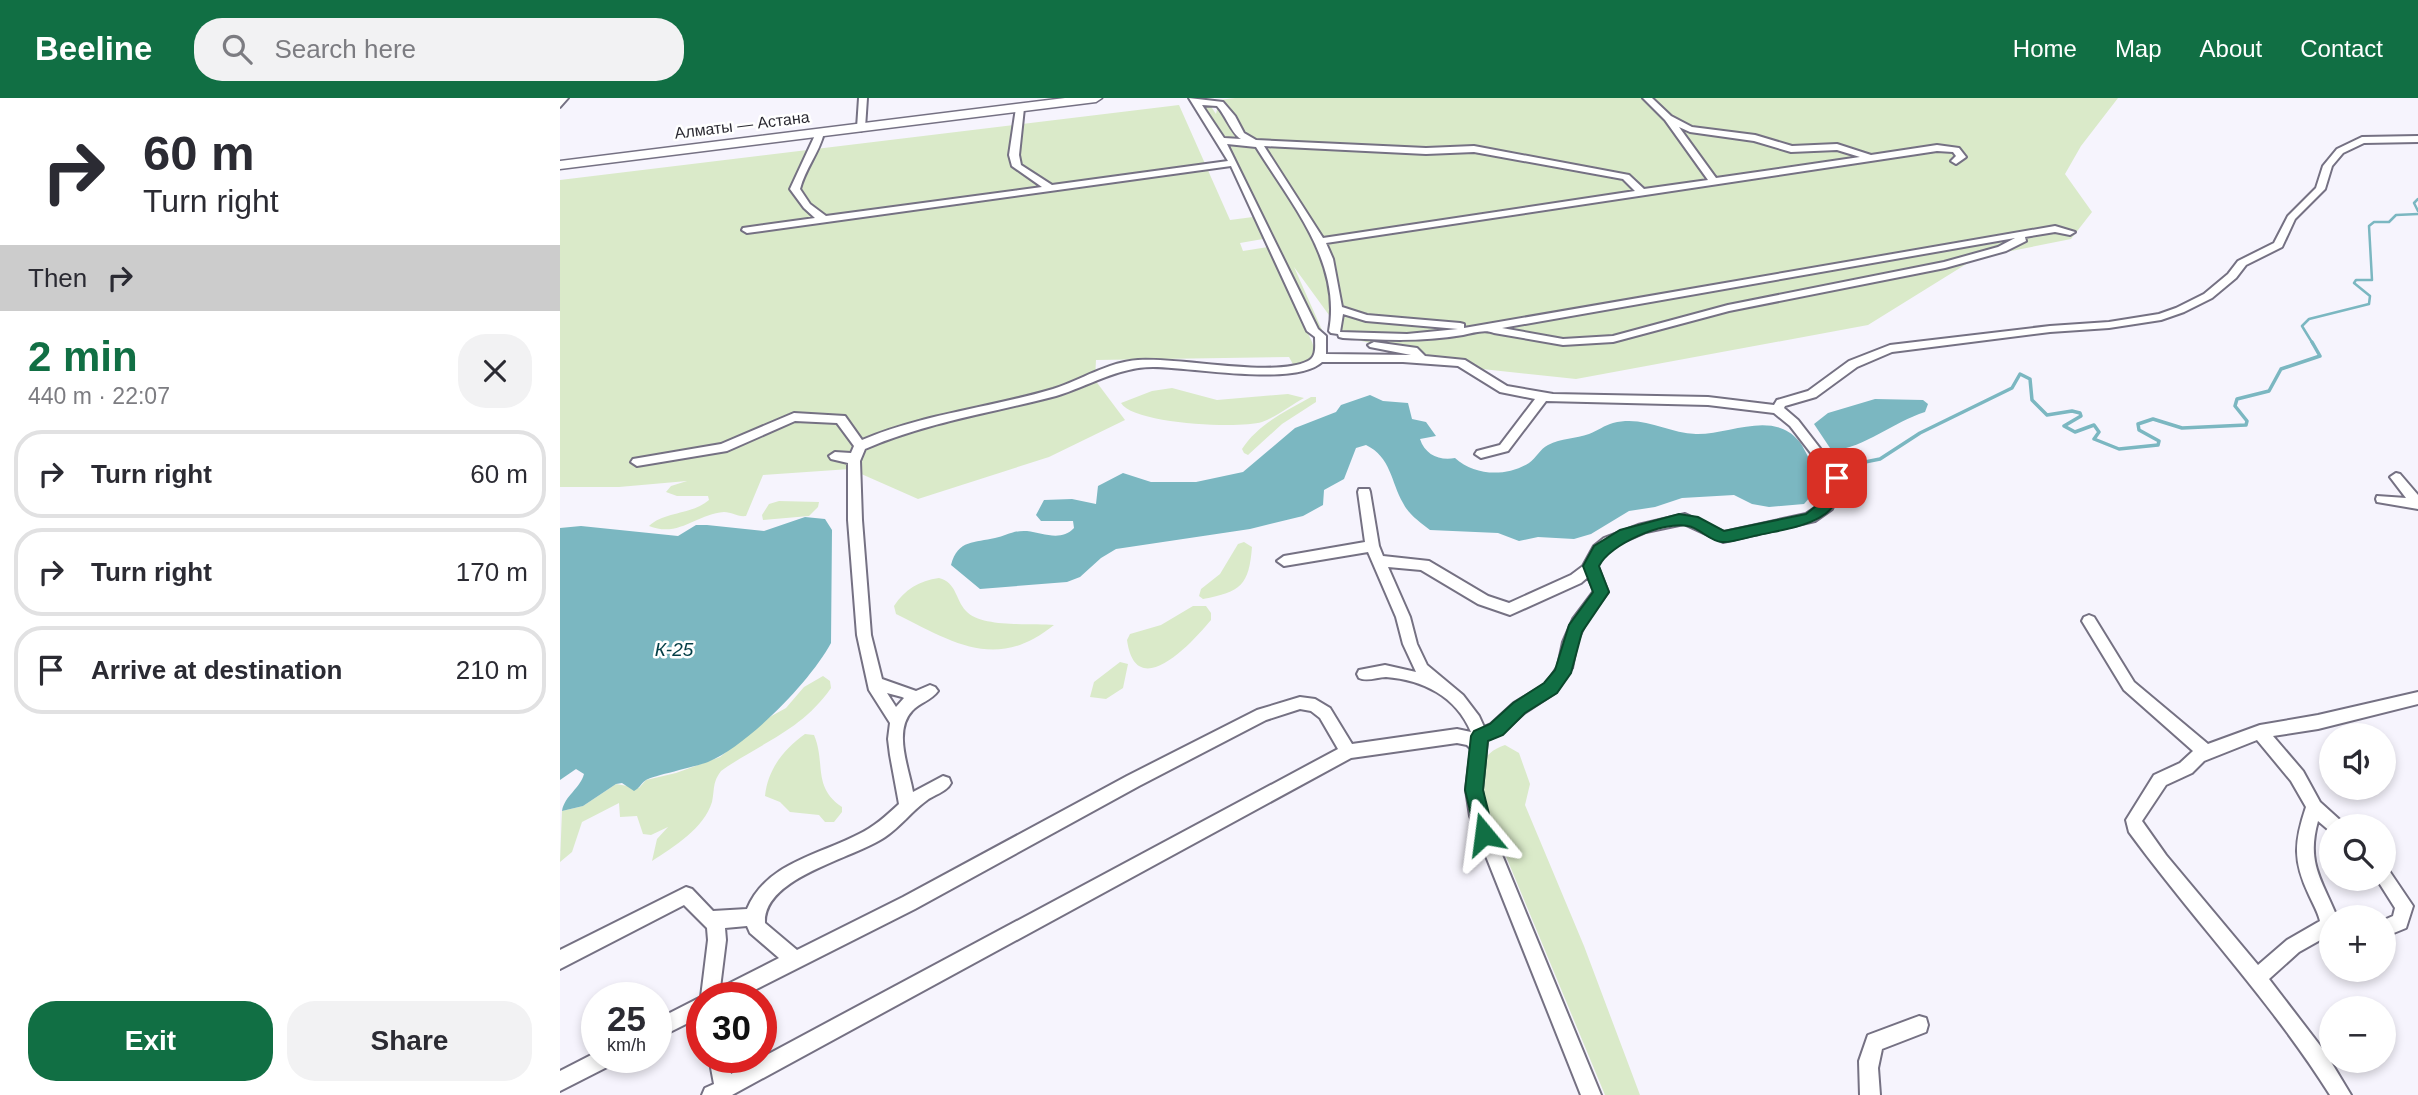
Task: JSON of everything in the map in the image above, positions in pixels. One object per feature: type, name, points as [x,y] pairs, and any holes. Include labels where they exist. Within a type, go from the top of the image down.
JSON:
[{"type":"highway","name":"Алматы — Астана","points":[[560,165],[1096,98]]},
{"type":"street","points":[[560,104],[564,98]]},
{"type":"street","points":[[861,128],[863,98]]},
{"type":"street","points":[[1647,98],[1668,118],[1714,182]]},
{"type":"street","points":[[1194,100],[1233,163],[1313,331],[1320,336],[1339,333],[1407,337],[1481,328],[1981,241],[2027,236],[2055,229],[2070,232]]},
{"type":"street","points":[[1194,100],[1220,104],[1231,116],[1240,135],[1259,145],[1320,241],[1328,260],[1338,309],[1339,333]]},
{"type":"street","points":[[1020,108],[1014,155],[1017,166],[1049,187]]},
{"type":"street","points":[[1668,118],[1690,128],[1755,138],[1791,149],[1837,147],[1874,158]]},
{"type":"street","points":[[820,133],[818,143],[799,171],[795,189],[807,206],[823,219]]},
{"type":"street","points":[[1777,409],[1781,403],[1812,394],[1853,364],[1890,349],[2050,328],[2149,320],[2180,310],[2208,296],[2232,276],[2242,263],[2278,245],[2291,218],[2320,189],[2329,166],[2340,151],[2362,140],[2418,139]]},
{"type":"street","points":[[1221,141],[1259,145],[1303,144],[1426,151],[1474,149],[1626,177],[1643,193]]},
{"type":"street","points":[[1320,241],[1946,148],[1960,153],[1961,157],[1956,161]]},
{"type":"street","points":[[747,230],[1049,187],[1157,178],[1233,163]]},
{"type":"street","points":[[1338,309],[1366,318],[1481,328],[1551,341],[1591,343],[1637,334],[1728,308],[1945,265],[2003,249],[2027,236]]},
{"type":"street","points":[[1339,333],[1355,342],[1413,350],[1420,359]]},
{"type":"street","points":[[1319,358],[1320,336]]},
{"type":"street","points":[[897,721],[875,682],[867,655],[860,601],[854,461],[860,446],[905,429],[1053,392],[1137,364],[1275,369],[1309,365],[1319,358],[1420,359],[1435,363],[1461,363],[1504,389],[1543,397],[1708,401],[1777,409],[1794,423],[1836,474],[1836,488],[1819,514],[1801,521],[1723,537],[1685,519],[1662,523],[1609,542],[1599,550],[1588,572],[1510,609],[1489,603],[1424,565],[1379,561]]},
{"type":"street","points":[[1481,454],[1504,448],[1543,397]]},
{"type":"street","points":[[636,462],[723,448],[775,423],[802,416],[841,419],[860,446]]},
{"type":"street","points":[[835,457],[848,456],[854,461]]},
{"type":"street","points":[[2396,477],[2418,504]]},
{"type":"street","points":[[1364,492],[1372,546],[1422,669],[1458,700],[1474,721],[1480,741],[1474,790],[1481,825],[1591,1095]]},
{"type":"street","points":[[2382,499],[2418,504]]},
{"type":"street","points":[[1284,561],[1372,546]]},
{"type":"street","points":[[1480,741],[1519,708],[1550,688],[1563,673],[1575,630],[1601,592],[1588,572]]},
{"type":"street","points":[[2089,621],[2129,686],[2206,752]]},
{"type":"street","points":[[1364,674],[1392,671],[1434,681]]},
{"type":"street","points":[[875,682],[907,692],[913,697]]},
{"type":"street","points":[[907,805],[895,750],[897,721],[913,697],[930,691]]},
{"type":"street","points":[[2341,1095],[2321,1061],[2257,977],[2162,865],[2135,827],[2134,820],[2160,780],[2186,768],[2206,752],[2260,732],[2318,722],[2418,698]]},
{"type":"street","points":[[750,982],[920,897],[1133,781],[1262,715],[1290,705],[1311,704],[1325,713],[1348,751]]},
{"type":"street","points":[[2260,732],[2297,776],[2314,807],[2322,814]]},
{"type":"street","points":[[718,1091],[1348,751],[1457,736],[1480,741]]},
{"type":"street","points":[[794,959],[756,927],[753,917],[761,895],[776,882],[866,840],[889,825],[907,805],[930,788],[943,783]]},
{"type":"street","points":[[2257,977],[2293,946],[2330,925],[2308,876],[2303,846],[2304,830],[2314,807]]},
{"type":"street","points":[[2393,891],[2404,906],[2400,922],[2396,924]]},
{"type":"street","points":[[560,960],[686,895],[703,916],[715,921],[753,917]]},
{"type":"street","points":[[712,982],[717,940],[715,921]]},
{"type":"street","points":[[1870,1095],[1867,1074],[1869,1054],[1875,1042],[1919,1025]]},
{"type":"street","points":[[560,1081],[581,1070]]},
{"type":"street","points":[[718,1091],[719,1073]]},
{"type":"green space","points":[[2118,98],[2081,146],[2065,174],[2092,212],[2071,239],[1976,258],[1868,325],[1576,379],[1473,368],[1345,337],[1294,267],[1322,330],[1316,333],[1276,246],[1278,244],[1196,103],[1210,105],[1216,114],[1219,100]]},
{"type":"green space","points":[[1179,105],[1230,220],[1253,217],[1263,239],[1240,243],[1243,251],[1268,247],[1312,342],[1316,354],[1313,361],[1294,366],[1289,357],[1096,360],[1095,380],[1125,420],[1049,457],[918,499],[850,469],[763,475],[746,516],[724,512],[679,527],[660,529],[649,526],[655,521],[702,505],[709,500],[708,496],[677,496],[666,492],[671,486],[687,481],[619,487],[560,487],[560,180]]},
{"type":"green space","points":[[1172,388],[1217,400],[1288,394],[1304,398],[1262,422],[1232,425],[1165,420],[1145,416],[1121,403],[1152,391]]},
{"type":"green space","points":[[1311,397],[1316,397],[1316,402],[1282,424],[1248,455],[1244,453],[1242,449],[1264,425]]},
{"type":"green space","points":[[779,501],[819,502],[809,516],[763,520],[762,515],[769,504]]},
{"type":"green space","points":[[1244,542],[1252,547],[1251,560],[1241,585],[1216,596],[1203,599],[1199,596],[1201,589],[1220,574],[1238,544]]},
{"type":"green space","points":[[939,578],[949,584],[962,606],[973,616],[1007,624],[1054,625],[1033,639],[1013,647],[994,650],[956,642],[896,614],[894,606],[908,590],[925,581]]},
{"type":"green space","points":[[1193,606],[1206,606],[1211,613],[1211,620],[1191,642],[1165,663],[1153,668],[1141,667],[1132,658],[1127,640],[1130,634],[1161,625]]},
{"type":"green space","points":[[1120,662],[1128,664],[1123,688],[1106,699],[1090,697],[1094,682]]},
{"type":"green space","points":[[823,676],[830,681],[831,688],[819,703],[794,726],[721,771],[708,811],[695,828],[670,850],[652,861],[657,839],[668,827],[651,835],[643,834],[637,816],[620,817],[619,803],[582,822],[572,852],[560,862],[562,811],[583,806],[616,784],[639,788],[646,780],[676,773],[720,757],[766,719],[786,708],[804,687]]},
{"type":"green space","points":[[805,734],[814,735],[823,783],[842,807],[842,812],[834,822],[825,822],[819,815],[790,812],[780,802],[765,796],[769,777],[778,761]]},
{"type":"green space","points":[[1505,745],[1519,753],[1530,784],[1525,805],[1584,946],[1640,1095],[1605,1095],[1483,801],[1481,774],[1484,760]]},
{"type":"water","points":[[1370,395],[1383,401],[1408,403],[1412,419],[1426,422],[1436,436],[1420,439],[1429,453],[1444,459],[1455,458],[1472,468],[1491,473],[1520,468],[1553,443],[1589,434],[1613,423],[1635,421],[1696,434],[1749,426],[1776,427],[1787,431],[1798,440],[1809,458],[1827,477],[1818,478],[1812,495],[1804,504],[1769,507],[1752,504],[1734,495],[1682,498],[1655,507],[1629,511],[1591,534],[1574,539],[1538,537],[1519,541],[1498,533],[1430,530],[1408,511],[1386,463],[1366,445],[1356,448],[1344,479],[1324,490],[1323,505],[1303,516],[1250,529],[1116,549],[1101,558],[1080,577],[1067,582],[980,589],[951,565],[958,551],[968,544],[1022,531],[1058,536],[1074,528],[1073,521],[1041,521],[1036,515],[1044,500],[1072,499],[1096,504],[1098,486],[1123,473],[1151,482],[1196,482],[1243,472],[1295,428],[1336,412],[1341,405]]},
{"type":"water","points":[[1875,399],[1923,400],[1928,404],[1925,412],[1868,440],[1832,451],[1814,424],[1828,413]]},
{"type":"water","name":"К-25","points":[[805,517],[825,519],[832,530],[831,643],[809,676],[777,711],[724,754],[708,762],[650,778],[634,791],[622,783],[616,784],[583,806],[562,811],[584,774],[576,769],[560,780],[560,528],[581,526],[678,536],[696,525],[764,531]]},
{"type":"waterway","points":[[2418,199],[2414,203],[2418,211]]},
{"type":"waterway","points":[[2313,344],[2302,326],[2309,319],[2369,304],[2370,296],[2354,283],[2356,280],[2372,280],[2369,226],[2374,222],[2389,222],[2396,215],[2418,214]]},
{"type":"waterway","points":[[1850,465],[1880,459],[1920,433],[2012,388],[2020,374],[2030,379],[2032,400],[2047,415],[2072,411],[2080,413],[2081,416],[2064,426],[2075,432],[2094,425],[2099,432],[2094,439],[2119,449],[2158,445],[2159,441],[2139,430],[2138,424],[2153,419],[2182,428],[2246,425],[2247,421],[2235,406],[2237,399],[2269,391],[2281,369],[2320,356],[2312,342]]},
{"type":"route","points":[[1484,834],[1474,790],[1480,736],[1508,721],[1519,708],[1550,688],[1563,673],[1570,642],[1580,619],[1601,592],[1591,572],[1593,559],[1599,550],[1626,534],[1685,519],[1693,520],[1723,537],[1810,518],[1819,514],[1826,506],[1836,488],[1837,478]]}]
